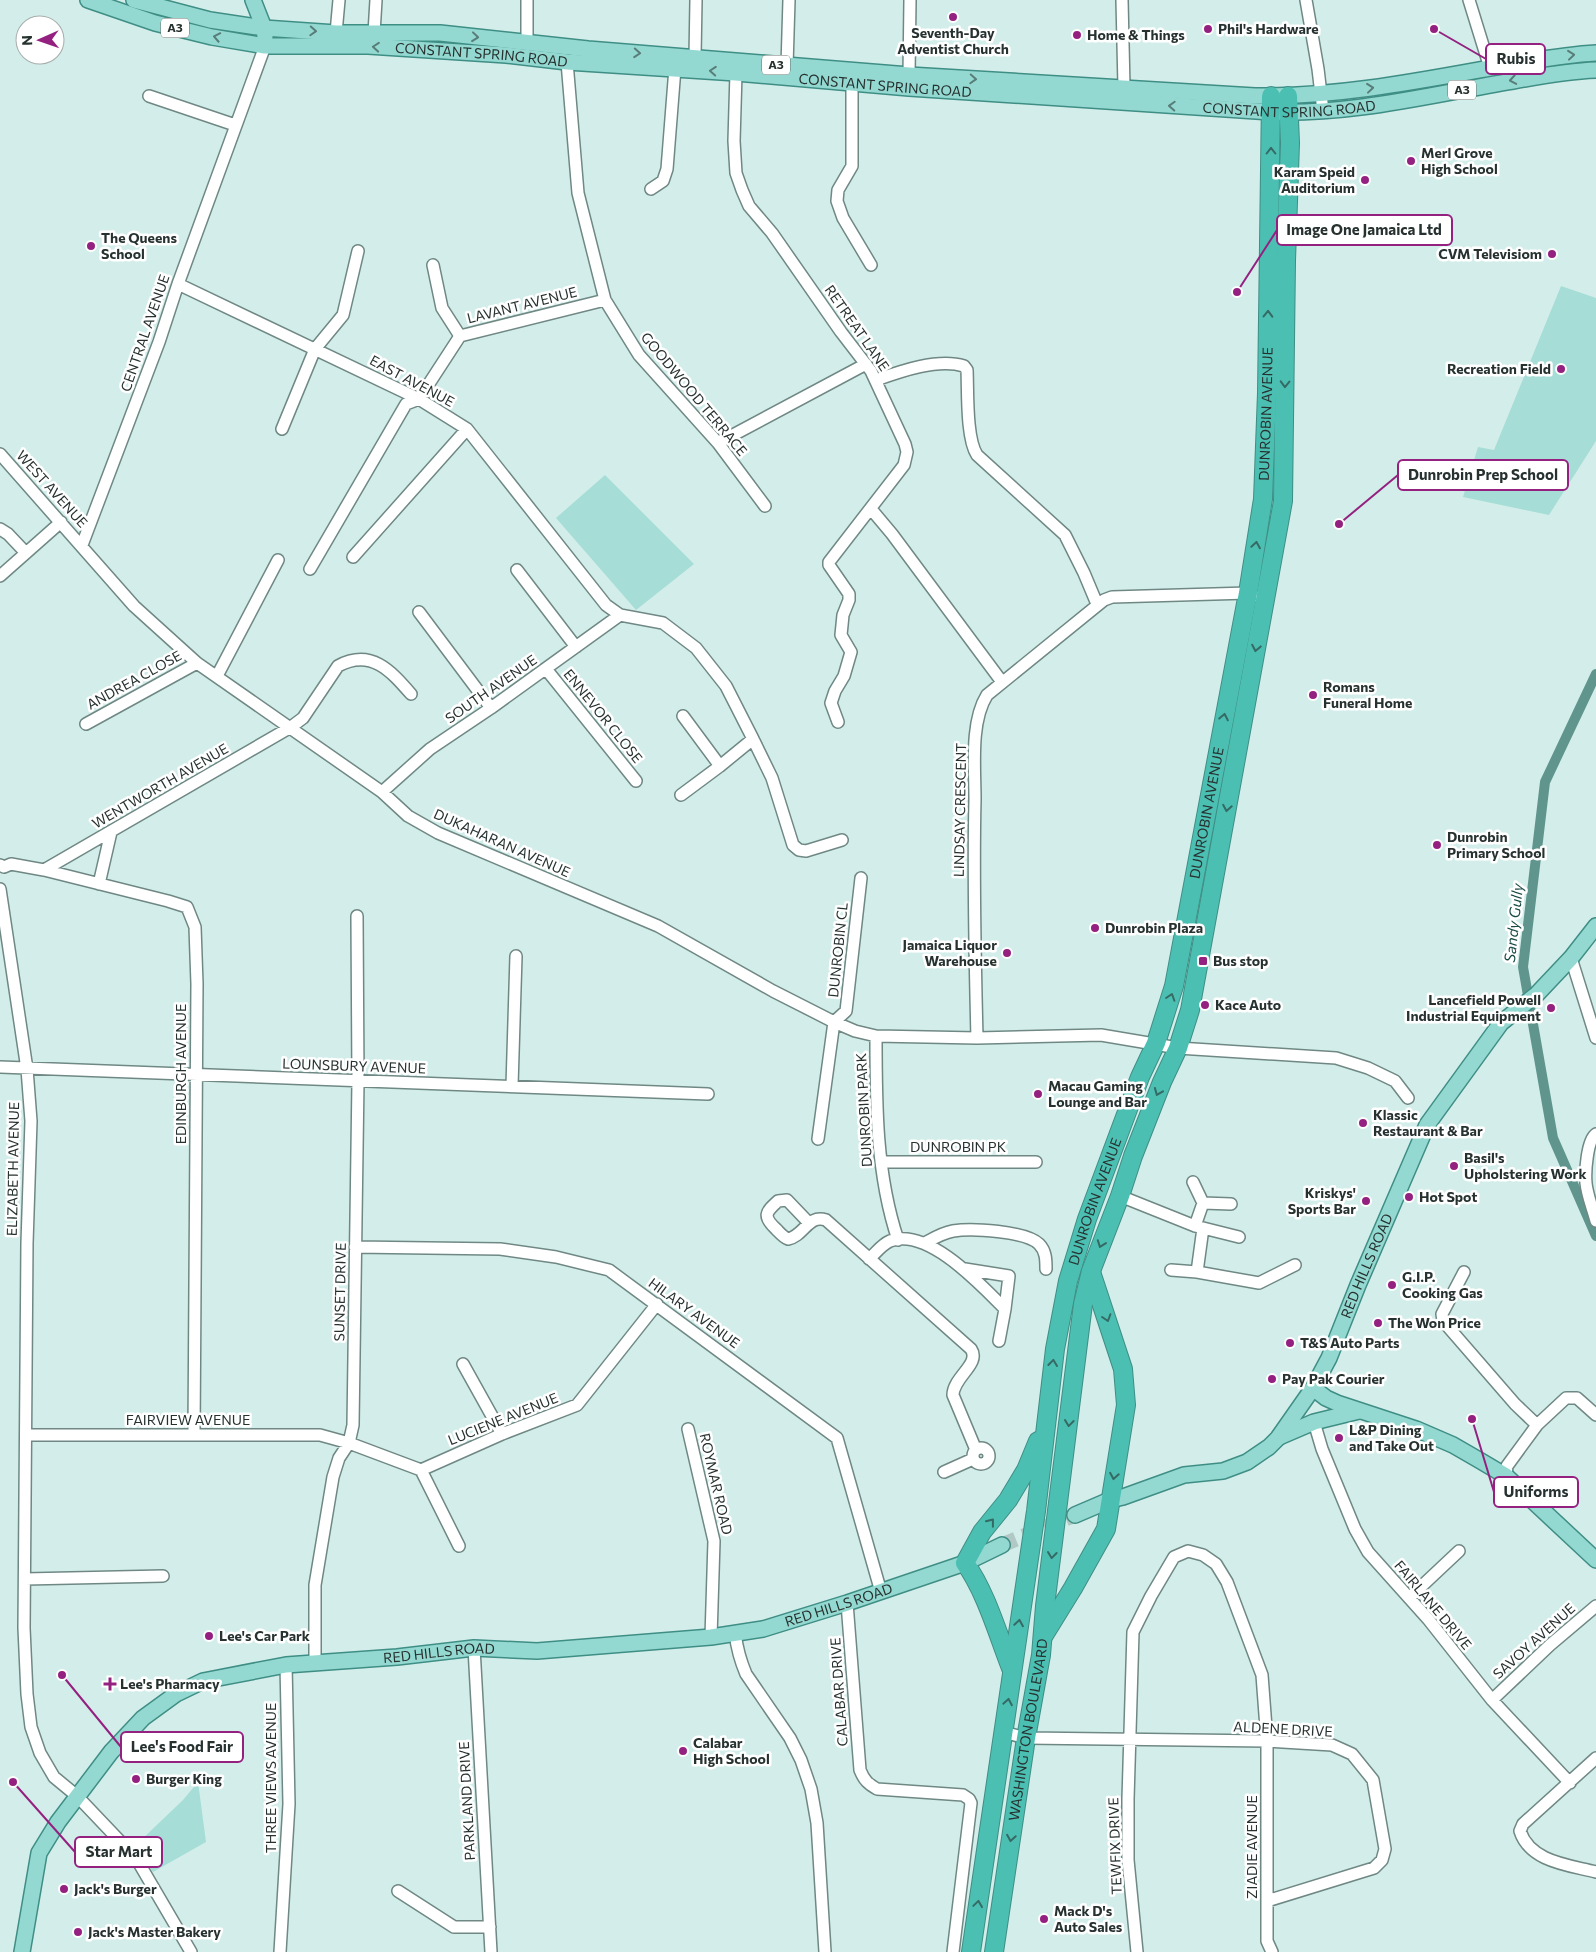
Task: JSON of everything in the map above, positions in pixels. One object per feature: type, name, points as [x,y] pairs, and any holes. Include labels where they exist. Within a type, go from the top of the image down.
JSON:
[{"type":"highway","name":"DUNROBIN AVENUE","points":[[1036,1511],[1055,1349],[1068,1281],[1087,1219],[1140,1077],[1156,1043],[1174,986],[1248,594],[1263,499],[1280,104]]},
{"type":"highway","name":"DUNROBIN AVENUE","points":[[1059,1507],[1083,1304],[1091,1271],[1120,1196],[1133,1156],[1162,1082],[1178,1048],[1190,1010],[1283,501],[1286,261],[1290,143],[1280,104]]},
{"type":"highway","points":[[1042,1637],[1078,1580],[1106,1529],[1126,1405],[1124,1369],[1091,1271]]},
{"type":"highway","points":[[1012,1671],[991,1615],[971,1571],[965,1563],[982,1532],[1008,1500],[1026,1470],[1048,1412]]},
{"type":"highway","name":"WASHINGTON BOULEVARD","points":[[994,1952],[1026,1738],[1041,1655],[1059,1507]]},
{"type":"highway","name":"WASHINGTON BOULEVARD","points":[[971,1952],[1036,1511]]},
{"type":"main road","name":"CONSTANT SPRING ROAD","points":[[88,0],[155,23],[212,37],[265,46],[368,46],[506,55],[567,62],[674,68],[1114,102],[1280,104],[1321,93],[1386,86],[1546,58],[1596,53]]},
{"type":"main road","name":"CONSTANT SPRING ROAD","points":[[134,0],[210,20],[264,28],[336,32],[440,33],[588,49],[787,66],[1124,87],[1280,104],[1323,111],[1401,102],[1547,75],[1596,70]]},
{"type":"main road","points":[[253,0],[264,28],[265,46]]},
{"type":"main road","name":"RED HILLS ROAD","points":[[1075,1515],[1110,1500],[1184,1475],[1223,1470],[1247,1462],[1270,1447],[1278,1438],[1313,1388],[1329,1358],[1358,1285],[1427,1125],[1501,1023],[1537,994],[1571,958],[1591,942],[1596,926]]},
{"type":"main road","points":[[1313,1388],[1326,1398],[1416,1429],[1453,1445],[1506,1476],[1596,1560]]},
{"type":"main road","points":[[1314,1422],[1320,1415],[1326,1398]]},
{"type":"main road","points":[[1278,1438],[1314,1422],[1360,1411]]},
{"type":"main road","points":[[1296,1412],[1314,1422]]},
{"type":"main road","name":"RED HILLS ROAD","points":[[22,1952],[39,1853],[77,1796],[110,1752],[143,1718],[176,1694],[203,1681],[231,1674],[286,1665],[397,1657],[474,1648],[537,1651],[711,1637],[763,1629],[965,1563],[1002,1545]]},
{"type":"street","points":[[336,32],[339,0]]},
{"type":"street","points":[[374,33],[376,0]]},
{"type":"street","points":[[527,0],[527,42]]},
{"type":"street","points":[[695,57],[696,0]]},
{"type":"street","points":[[787,66],[789,0]]},
{"type":"street","points":[[909,75],[910,0]]},
{"type":"street","points":[[1122,0],[1124,87]]},
{"type":"street","points":[[1306,0],[1323,111]]},
{"type":"street","points":[[1469,0],[1490,68]]},
{"type":"street","name":"CENTRAL AVENUE","points":[[82,545],[265,46]]},
{"type":"street","name":"GOODWOOD TERRACE","points":[[567,62],[578,193],[605,300],[639,355],[718,443],[765,506]]},
{"type":"street","points":[[651,189],[663,181],[667,169],[674,68]]},
{"type":"street","name":"RETREAT LANE","points":[[736,73],[734,141],[736,173],[749,206],[772,233],[841,332],[866,364],[876,380],[907,452],[904,465],[829,562],[829,565],[849,594],[849,600],[843,615],[841,635],[851,652],[844,676],[834,691],[831,703],[838,722]]},
{"type":"street","points":[[852,83],[852,166],[838,190],[837,201],[843,218],[871,265]]},
{"type":"street","points":[[149,96],[235,125]]},
{"type":"street","points":[[282,429],[315,349],[343,314],[358,251]]},
{"type":"street","points":[[433,265],[442,308],[460,336]]},
{"type":"street","name":"EAST AVENUE","points":[[178,284],[420,399],[467,429],[606,605],[620,615]]},
{"type":"street","name":"LAVANT AVENUE","points":[[420,399],[460,336],[605,300]]},
{"type":"street","points":[[718,443],[866,364]]},
{"type":"street","points":[[876,380],[905,370],[933,365],[964,366],[967,370],[973,449],[984,462],[1065,536],[1097,604]]},
{"type":"street","points":[[310,569],[406,404],[420,399]]},
{"type":"street","points":[[353,557],[467,429]]},
{"type":"street","name":"WEST AVENUE","points":[[0,454],[82,545]]},
{"type":"street","points":[[871,509],[892,534],[1002,682]]},
{"type":"street","points":[[0,576],[60,522]]},
{"type":"street","points":[[0,529],[8,534],[26,553]]},
{"type":"street","name":"DUKAHARAN AVENUE","points":[[82,545],[134,606],[196,664],[217,676],[382,792],[408,816],[438,833],[658,926],[773,991],[834,1022],[876,1036],[976,1038]]},
{"type":"street","points":[[217,676],[278,560]]},
{"type":"street","points":[[517,570],[576,647]]},
{"type":"street","name":"LINDSAY CRESCENT","points":[[976,1038],[974,854],[978,716],[980,705],[987,695],[1002,682],[1097,604],[1112,597],[1248,594],[1265,600]]},
{"type":"street","points":[[419,612],[491,708]]},
{"type":"street","points":[[620,615],[663,623],[696,648],[726,686],[772,778],[792,845],[799,850],[806,851],[842,840]]},
{"type":"street","name":"SOUTH AVENUE","points":[[382,792],[430,749],[491,708],[620,615]]},
{"type":"street","name":"WENTWORTH AVENUE","points":[[44,870],[291,727],[303,718],[338,666],[346,662],[369,661],[381,665],[392,671],[411,694]]},
{"type":"street","name":"ANDREA CLOSE","points":[[86,724],[196,664]]},
{"type":"street","name":"ENNEVOR CLOSE","points":[[546,669],[636,781]]},
{"type":"street","points":[[683,716],[720,766]]},
{"type":"street","points":[[681,795],[753,739]]},
{"type":"street","points":[[99,884],[110,832]]},
{"type":"street","name":"EDINBURGH AVENUE","points":[[1,870],[11,864],[44,870],[168,901],[187,907],[194,927],[197,984],[194,1435]]},
{"type":"street","name":"DUNROBIN CL","points":[[818,1139],[834,1022],[846,1011],[861,878]]},
{"type":"street","name":"ELIZABETH AVENUE","points":[[0,889],[27,1069],[31,1121],[25,1578],[27,1694],[31,1727],[40,1753],[54,1777],[77,1796],[136,1858],[191,1952]]},
{"type":"street","name":"SUNSET DRIVE","points":[[316,1663],[315,1584],[333,1477],[339,1458],[349,1443],[353,1425],[358,1081],[357,916]]},
{"type":"street","points":[[512,1086],[516,956]]},
{"type":"street","points":[[1571,958],[1596,1038]]},
{"type":"street","points":[[976,1038],[1101,1035],[1178,1048],[1336,1058],[1368,1068],[1396,1081],[1408,1098]]},
{"type":"street","name":"DUNROBIN PARK","points":[[876,1036],[878,1138],[890,1216],[898,1240]]},
{"type":"street","name":"LOUNSBURY AVENUE","points":[[0,1067],[708,1094]]},
{"type":"street","points":[[1596,1134],[1590,1142],[1586,1183],[1596,1221]]},
{"type":"street","name":"DUNROBIN PK","points":[[881,1162],[1036,1162]]},
{"type":"street","points":[[1193,1182],[1203,1203],[1199,1227],[1197,1272]]},
{"type":"street","points":[[1120,1196],[1199,1227],[1239,1237]]},
{"type":"street","points":[[1203,1203],[1231,1204]]},
{"type":"street","points":[[809,1223],[816,1218],[826,1220],[974,1352],[973,1361],[953,1390],[974,1455],[944,1472]]},
{"type":"street","points":[[925,1243],[938,1235],[953,1231],[980,1231],[1022,1236],[1040,1244],[1046,1259],[1046,1269]]},
{"type":"street","points":[[869,1259],[880,1247],[889,1242],[898,1240],[925,1243],[965,1269],[1005,1309]]},
{"type":"street","name":"HILARY AVENUE","points":[[355,1247],[500,1249],[556,1257],[609,1270],[837,1438],[881,1592]]},
{"type":"street","points":[[1170,1270],[1197,1272],[1259,1283],[1295,1265]]},
{"type":"street","points":[[965,1269],[1009,1276],[999,1341]]},
{"type":"street","points":[[1464,1272],[1442,1314],[1443,1321],[1514,1404],[1537,1425]]},
{"type":"street","name":"LUCIENE AVENUE","points":[[421,1470],[502,1434],[577,1405],[657,1304]]},
{"type":"street","points":[[463,1364],[502,1434]]},
{"type":"street","points":[[1506,1476],[1507,1466],[1537,1425],[1566,1398],[1571,1396],[1577,1398],[1596,1415]]},
{"type":"street","name":"FAIRLANE DRIVE","points":[[1314,1422],[1322,1449],[1360,1541],[1492,1700],[1570,1783]]},
{"type":"street","name":"ROYMAR ROAD","points":[[688,1428],[714,1541],[711,1637]]},
{"type":"street","name":"FAIRVIEW AVENUE","points":[[26,1435],[320,1435],[349,1443]]},
{"type":"street","points":[[349,1443],[421,1470],[460,1546]]},
{"type":"street","points":[[1409,1598],[1459,1551]]},
{"type":"street","name":"TEWFIX DRIVE","points":[[1136,1952],[1128,1860],[1133,1632],[1174,1557],[1188,1552],[1203,1555],[1216,1564],[1226,1582],[1262,1675],[1267,1741]]},
{"type":"street","points":[[25,1578],[163,1576]]},
{"type":"street","name":"CALABAR DRIVE","points":[[847,1603],[860,1770],[863,1778],[869,1785],[877,1789],[963,1795],[969,1799],[971,1807],[953,1952]]},
{"type":"street","name":"SAVOY AVENUE","points":[[1492,1700],[1543,1651],[1596,1606]]},
{"type":"street","points":[[735,1633],[737,1652],[746,1674],[790,1738],[801,1760],[811,1788],[817,1823],[825,1952]]},
{"type":"street","name":"PARKLAND DRIVE","points":[[474,1648],[491,1952]]},
{"type":"street","name":"THREE VIEWS AVENUE","points":[[280,1952],[289,1804],[286,1665]]},
{"type":"street","name":"ALDENE DRIVE","points":[[1003,1732],[1026,1738],[1267,1741],[1332,1744],[1352,1754],[1373,1780],[1385,1849],[1382,1860],[1374,1868],[1267,1901]]},
{"type":"street","name":"ZIADIE AVENUE","points":[[1267,1741],[1267,1941],[1272,1952]]},
{"type":"street","points":[[1596,1758],[1523,1824],[1520,1831],[1526,1844],[1548,1860],[1596,1872]]},
{"type":"street","points":[[398,1891],[454,1926],[490,1927]]},
{"type":"shaded area","name":"Recreation Field","points":[[1561,286],[1596,298],[1596,441],[1549,515],[1463,497],[1478,447],[1494,450]]},
{"type":"shaded area","points":[[605,475],[694,564],[636,610],[556,518]]},
{"type":"shaded area","points":[[198,1782],[206,1842],[153,1872],[137,1849],[138,1843],[183,1800]]},
{"type":"waterway","name":"Sandy Gully","points":[[1596,674],[1545,782],[1523,967],[1553,1138],[1596,1236]]},
{"type":"tunnel","points":[[1002,1545],[1075,1515]]},
{"type":"place","name":"Seventh-Day Adventist Church","points":[[953,17]]},
{"type":"place","name":"Phil's Hardware","points":[[1208,29]]},
{"type":"place","name":"Rubis","points":[[1434,29]]},
{"type":"place","name":"Home & Things","points":[[1077,35]]},
{"type":"place","name":"Merl Grove High School","points":[[1411,161]]},
{"type":"place","name":"Karam Speid Auditorium","points":[[1365,180]]},
{"type":"place","name":"The Queens School","points":[[91,246]]},
{"type":"place","name":"CVM Televisiom","points":[[1552,254]]},
{"type":"place","name":"Image One Jamaica Ltd","points":[[1237,292]]},
{"type":"place","name":"Recreation Field","points":[[1561,369]]},
{"type":"place","name":"Dunrobin Prep School","points":[[1339,524]]},
{"type":"place","name":"Romans Funeral Home","points":[[1313,695]]},
{"type":"place","name":"Dunrobin Primary School","points":[[1437,845]]},
{"type":"place","name":"Dunrobin Plaza","points":[[1095,928]]},
{"type":"place","name":"Jamaica Liquor Warehouse","points":[[1007,953]]},
{"type":"place","name":"Bus stop","points":[[1203,961]]},
{"type":"place","name":"Kace Auto","points":[[1205,1005]]},
{"type":"place","name":"Lancefield Powell Industrial Equipment","points":[[1551,1008]]},
{"type":"place","name":"Macau Gaming Lounge and Bar","points":[[1038,1094]]},
{"type":"place","name":"Klassic Restaurant & Bar","points":[[1363,1123]]},
{"type":"place","name":"Basil's Upholstering Work","points":[[1454,1166]]},
{"type":"place","name":"Hot Spot","points":[[1409,1197]]},
{"type":"place","name":"Kriskys' Sports Bar","points":[[1366,1201]]},
{"type":"place","name":"G.I.P. Cooking Gas","points":[[1392,1285]]},
{"type":"place","name":"The Won Price","points":[[1378,1323]]},
{"type":"place","name":"T&S Auto Parts","points":[[1290,1343]]},
{"type":"place","name":"Pay Pak Courier","points":[[1272,1379]]},
{"type":"place","name":"Uniforms","points":[[1472,1419]]},
{"type":"place","name":"L&P Dining and Take Out","points":[[1339,1438]]},
{"type":"place","name":"Lee's Car Park","points":[[209,1636]]},
{"type":"place","name":"Lee's Food Fair","points":[[62,1675]]},
{"type":"place","name":"Lee's Pharmacy","points":[[110,1684]]},
{"type":"place","name":"Calabar High School","points":[[683,1751]]},
{"type":"place","name":"Burger King","points":[[136,1779]]},
{"type":"place","name":"Star Mart","points":[[13,1782]]},
{"type":"place","name":"Jack's Burger","points":[[64,1889]]},
{"type":"place","name":"Mack D's Auto Sales","points":[[1044,1919]]},
{"type":"place","name":"Jack's Master Bakery","points":[[78,1932]]}]
